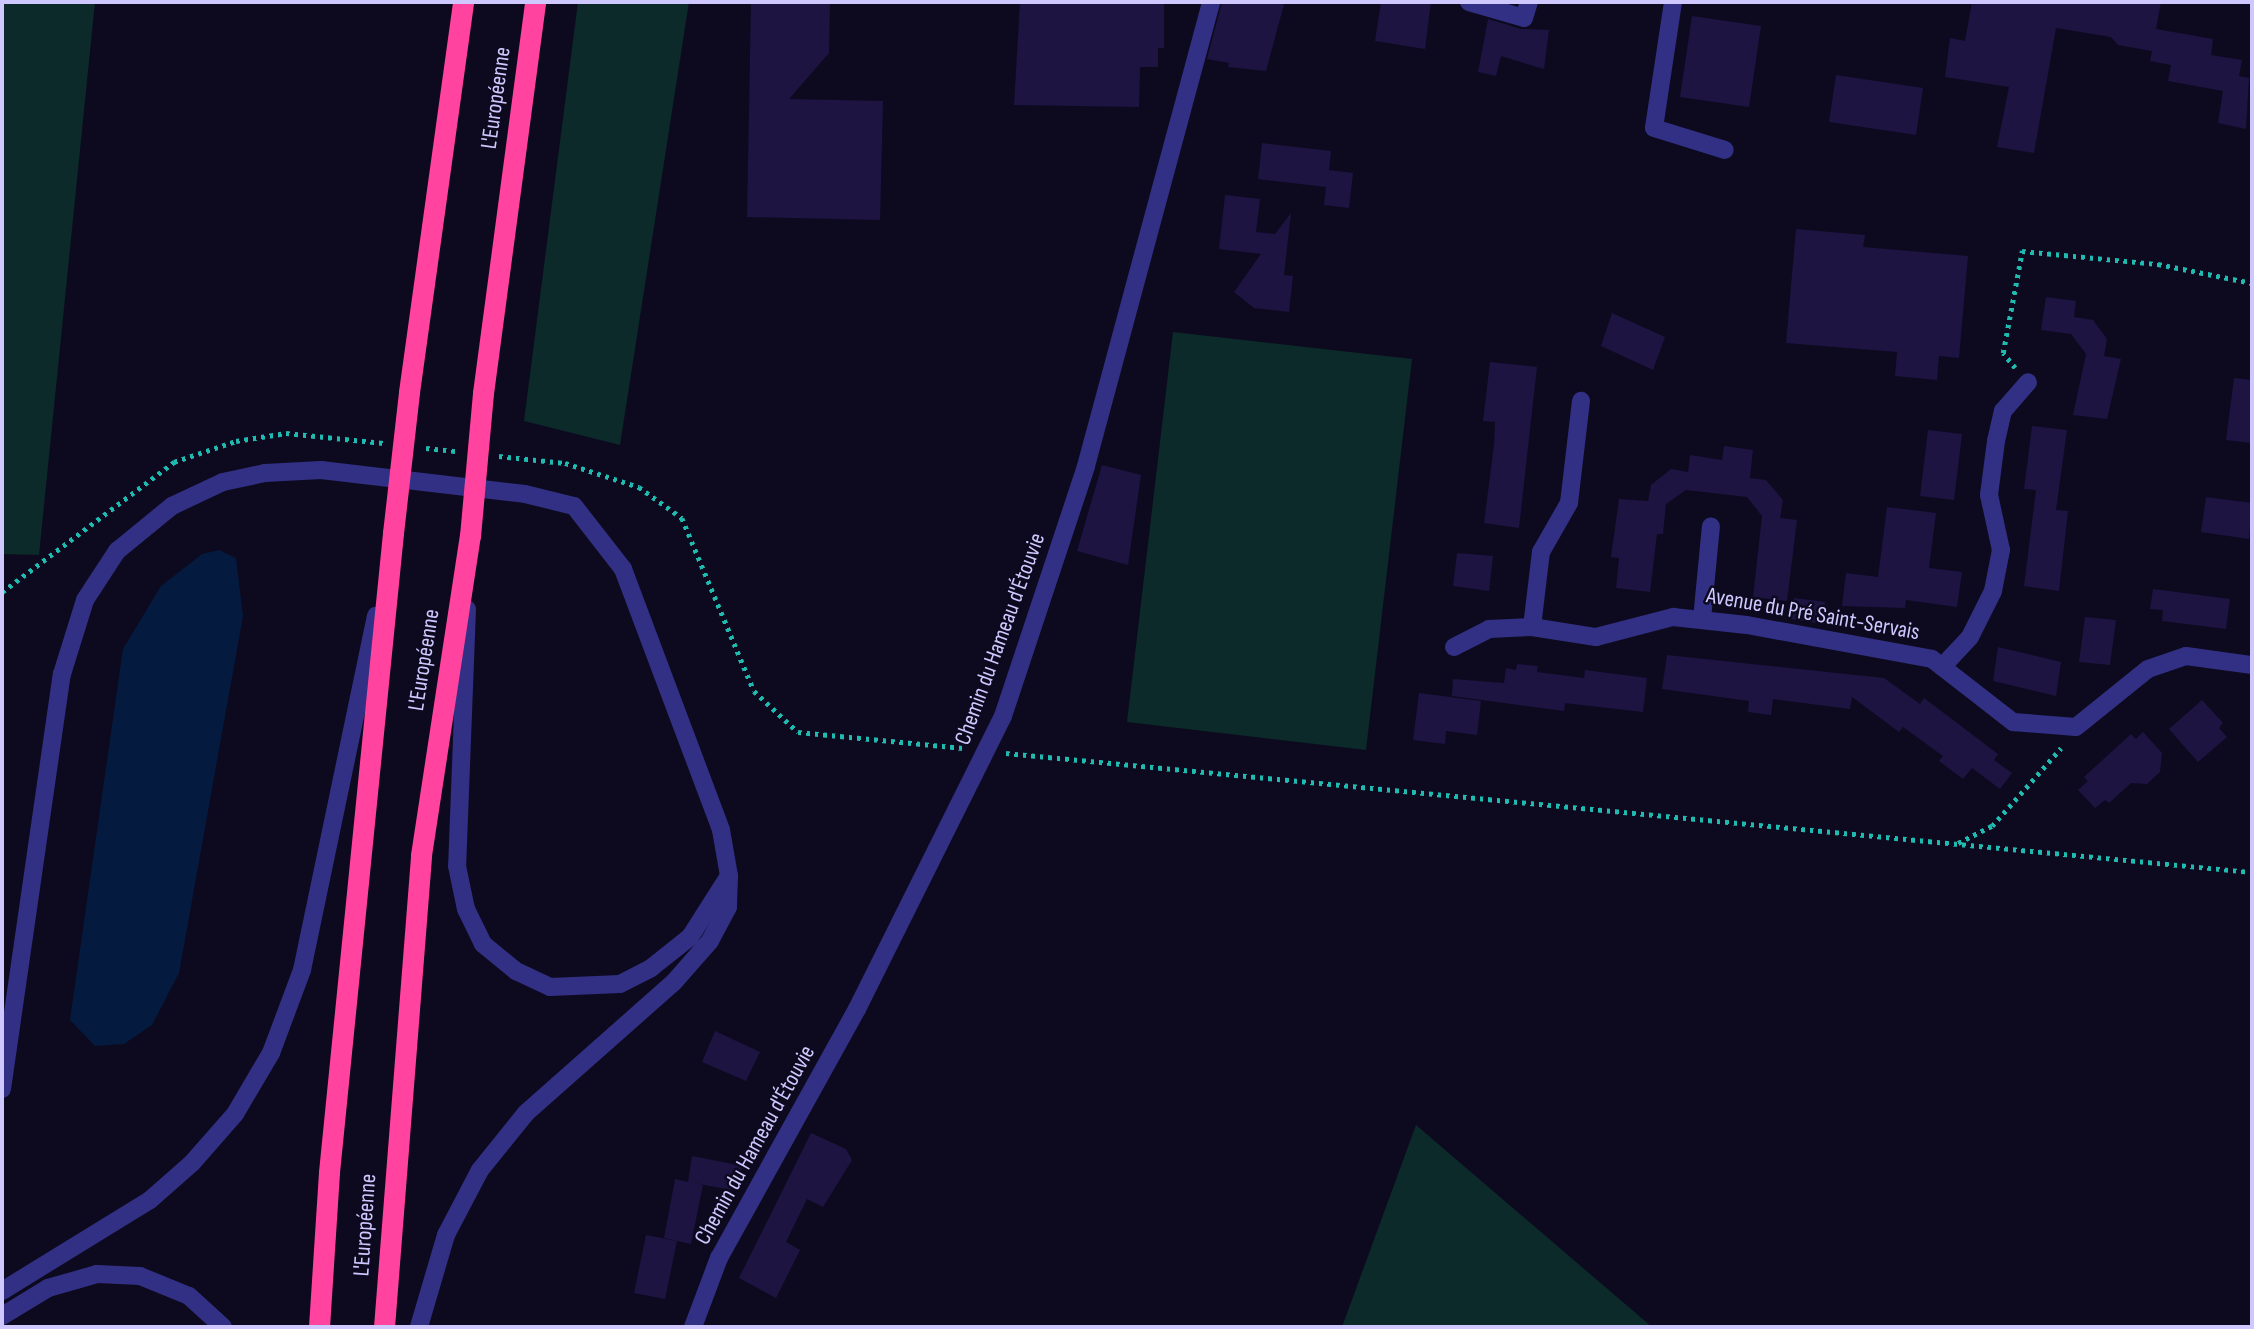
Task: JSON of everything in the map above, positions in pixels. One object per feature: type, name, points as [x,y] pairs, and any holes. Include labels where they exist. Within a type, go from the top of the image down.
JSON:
[{"type":"highway","name":"L'Européenne","points":[[319,1327],[330,1158],[393,534],[409,392],[463,2]]},
{"type":"highway","name":"L'Européenne","points":[[384,1327],[421,855],[470,536],[483,393],[535,2]]},
{"type":"street","name":"Chemin du Hameau d'Étouvie","points":[[693,1327],[719,1258],[858,1009],[988,751],[1086,466],[1211,2]]},
{"type":"street","points":[[1469,2],[1524,18],[1529,2]]},
{"type":"street","points":[[1673,2],[1654,128],[1725,149]]},
{"type":"street","points":[[1941,667],[1970,637],[1993,592],[2001,550],[1989,495],[1997,442],[2003,411],[2028,382]]},
{"type":"street","points":[[1532,626],[1541,552],[1569,503],[1581,401]]},
{"type":"street","points":[[2,1089],[62,674],[85,600],[117,551],[172,506],[223,482],[265,473],[321,470],[525,494],[575,506],[623,569],[721,830],[729,876],[728,906],[710,940],[674,982],[526,1113],[480,1170],[446,1235],[419,1327]]},
{"type":"street","points":[[1702,620],[1711,526]]},
{"type":"street","points":[[2,1291],[150,1200],[235,1114],[271,1053],[302,970],[393,534]]},
{"type":"street","points":[[470,536],[457,866],[466,909],[483,944],[516,971],[550,987],[620,984],[651,968],[690,937],[729,876]]},
{"type":"street","name":"Avenue du Pré Saint-Servais","points":[[1454,647],[1489,629],[1532,626],[1596,637],[1672,617],[1702,620],[1919,657],[1941,667],[2014,722],[2076,727]]},
{"type":"street","points":[[2076,727],[2148,669],[2186,656],[2252,665]]},
{"type":"street","points":[[2,1316],[48,1287],[108,1274],[140,1276],[189,1296],[223,1327]]},
{"type":"path","points":[[2028,382],[2003,354],[2022,251],[2158,264],[2252,283]]},
{"type":"path","points":[[2,592],[174,461],[236,441],[286,433],[392,444]]},
{"type":"path","points":[[419,447],[459,452]]},
{"type":"path","points":[[485,455],[565,464],[639,487],[682,518],[754,691],[798,732],[2252,872]]},
{"type":"path","points":[[1956,844],[1992,826],[2076,727]]},
{"type":"green space","points":[[2,2],[95,2],[39,555],[2,554]]},
{"type":"green space","points":[[578,2],[689,2],[620,445],[524,421]]},
{"type":"green space","points":[[1173,332],[1412,359],[1366,750],[1127,722]]},
{"type":"green space","points":[[1416,1125],[1652,1327],[1342,1327]]},
{"type":"water","points":[[219,550],[236,558],[243,616],[179,973],[152,1025],[124,1044],[95,1046],[70,1020],[123,649],[161,586],[202,554]]},
{"type":"building","points":[[751,2],[830,2],[829,53],[789,99],[883,101],[880,220],[747,217]]},
{"type":"building","points":[[1020,2],[1164,2],[1164,48],[1158,48],[1158,67],[1140,67],[1139,107],[1014,105]]},
{"type":"building","points":[[1222,2],[1284,4],[1266,71],[1228,67],[1229,63],[1207,59]]},
{"type":"building","points":[[1381,2],[1431,2],[1425,49],[1375,41]]},
{"type":"building","points":[[1972,2],[2161,2],[2156,29],[2213,39],[2211,55],[2242,60],[2239,76],[2249,78],[2246,129],[2218,123],[2223,91],[2168,81],[2171,65],[2150,61],[2152,51],[2118,45],[2111,37],[2056,28],[2034,153],[1997,147],[2009,87],[1945,77],[1950,38],[1965,41]]},
{"type":"building","points":[[1692,16],[1761,26],[1749,107],[1680,97]]},
{"type":"building","points":[[1488,19],[1521,29],[1549,30],[1544,69],[1501,56],[1496,76],[1478,72]]},
{"type":"building","points":[[1836,75],[1923,88],[1916,135],[1829,122]]},
{"type":"building","points":[[1262,143],[1331,151],[1329,170],[1353,173],[1349,208],[1324,205],[1326,187],[1258,179]]},
{"type":"building","points":[[1225,195],[1260,199],[1256,232],[1275,234],[1291,213],[1284,275],[1293,276],[1289,312],[1254,308],[1234,292],[1261,254],[1219,249]]},
{"type":"building","points":[[1796,229],[1865,235],[1863,247],[1968,256],[1959,358],[1939,356],[1937,380],[1895,376],[1897,352],[1786,343]]},
{"type":"building","points":[[2046,297],[2076,301],[2074,317],[2093,320],[2107,339],[2104,356],[2121,359],[2107,419],[2073,415],[2086,354],[2071,334],[2041,330]]},
{"type":"building","points":[[1612,313],[1665,337],[1653,370],[1601,346]]},
{"type":"building","points":[[1490,362],[1537,367],[1519,528],[1484,523],[1495,422],[1483,421]]},
{"type":"building","points":[[2234,378],[2252,380],[2252,443],[2226,440]]},
{"type":"building","points":[[2032,426],[2067,430],[2056,510],[2068,511],[2059,591],[2024,586],[2036,490],[2024,489]]},
{"type":"building","points":[[1928,430],[1962,434],[1954,500],[1920,496]]},
{"type":"building","points":[[1724,446],[1753,450],[1750,478],[1766,480],[1783,500],[1780,518],[1797,520],[1787,601],[1753,597],[1762,516],[1747,497],[1686,490],[1666,504],[1663,534],[1657,534],[1650,592],[1616,588],[1619,558],[1611,557],[1619,499],[1648,501],[1651,485],[1671,469],[1688,472],[1690,455],[1722,460]]},
{"type":"building","points":[[1102,465],[1141,475],[1128,565],[1077,551]]},
{"type":"building","points":[[2206,497],[2252,503],[2249,539],[2201,532]]},
{"type":"building","points":[[1887,507],[1936,513],[1929,568],[1962,572],[1957,607],[1906,600],[1905,608],[1842,606],[1846,573],[1878,577]]},
{"type":"building","points":[[1457,553],[1493,556],[1489,591],[1453,586]]},
{"type":"building","points":[[2153,589],[2230,599],[2226,629],[2162,621],[2163,610],[2150,609]]},
{"type":"building","points":[[1794,598],[1825,602],[1822,624],[1791,619]]},
{"type":"building","points":[[2085,617],[2116,620],[2110,665],[2079,662]]},
{"type":"building","points":[[1998,647],[2061,662],[2056,696],[1993,681]]},
{"type":"building","points":[[1667,655],[1884,678],[1920,704],[1924,698],[1998,754],[1994,760],[2012,773],[2000,789],[1972,768],[1963,779],[1939,761],[1943,756],[1903,727],[1899,732],[1852,697],[1850,709],[1773,699],[1771,715],[1748,712],[1749,701],[1662,689]]},
{"type":"building","points":[[1517,664],[1538,666],[1537,672],[1584,678],[1585,670],[1647,678],[1643,712],[1565,703],[1564,711],[1452,696],[1453,679],[1504,683],[1506,668],[1516,670]]},
{"type":"building","points":[[1419,693],[1481,701],[1477,735],[1446,731],[1445,744],[1413,740]]},
{"type":"building","points":[[2202,700],[2223,723],[2219,728],[2227,737],[2198,762],[2169,729]]},
{"type":"building","points":[[2143,732],[2162,753],[2160,772],[2147,784],[2131,783],[2109,803],[2105,800],[2095,808],[2078,790],[2088,781],[2084,777],[2131,734],[2136,739]]},
{"type":"building","points":[[715,1031],[760,1052],[746,1081],[702,1062]]},
{"type":"building","points":[[811,1133],[846,1149],[852,1160],[823,1207],[807,1199],[786,1242],[800,1250],[776,1298],[739,1278]]},
{"type":"building","points":[[692,1156],[743,1166],[731,1190],[689,1182],[703,1185],[691,1244],[664,1238],[675,1179],[688,1182]]},
{"type":"building","points":[[646,1235],[677,1241],[665,1299],[634,1293]]}]
